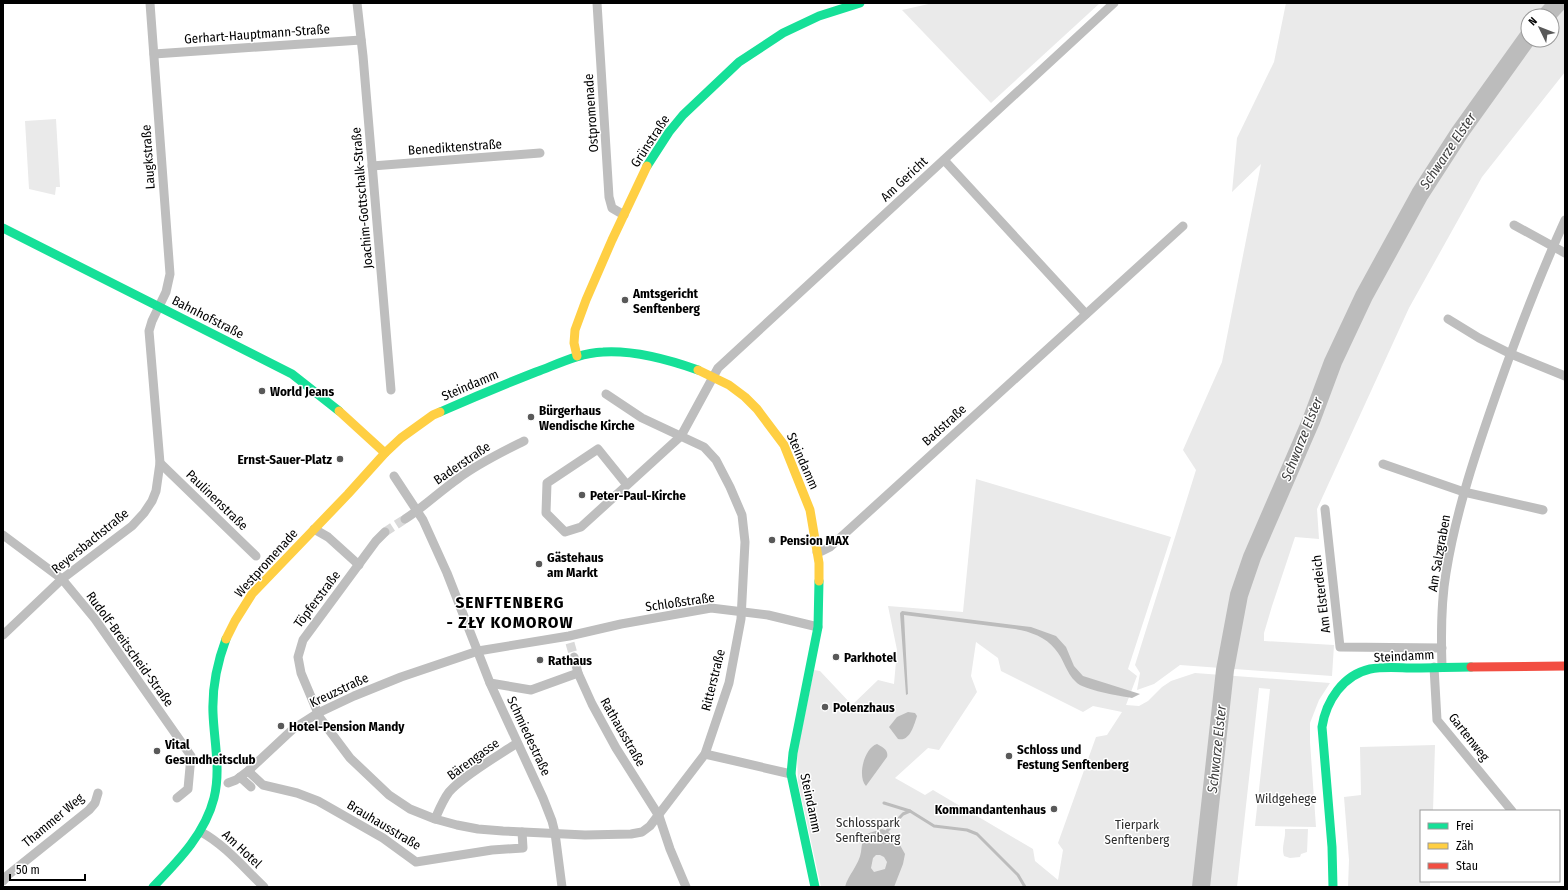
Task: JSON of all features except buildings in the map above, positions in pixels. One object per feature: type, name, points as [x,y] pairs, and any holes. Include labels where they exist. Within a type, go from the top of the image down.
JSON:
[{"type":"main road","name":"Grünstraße","points":[[577,356],[574,343],[575,330],[612,240],[648,164],[669,132],[683,116],[739,62],[783,33],[819,16],[860,3]]},
{"type":"main road","name":"Bahnhofstraße","points":[[3,228],[292,374],[336,408],[385,453]]},
{"type":"main road","name":"Steindamm","points":[[385,453],[416,426],[433,415],[487,390],[577,356],[603,352],[625,353],[673,361],[713,376],[745,397],[771,426],[784,445],[810,510],[819,563],[818,627],[793,753],[791,774],[796,791],[815,887]]},
{"type":"main road","name":"Westpromenade","points":[[153,887],[180,859],[201,832],[211,808],[218,782],[213,712],[215,676],[222,647],[227,634],[252,594],[385,453]]},
{"type":"main road","name":"Steindamm","points":[[1333,887],[1332,847],[1322,727],[1326,708],[1343,684],[1354,676],[1373,669],[1562,666]]},
{"type":"street","name":"Laugkstraße","points":[[150,3],[170,274],[166,292],[158,307]]},
{"type":"street","name":"Joachim-Gottschalk-Straße","points":[[357,3],[391,390]]},
{"type":"street","name":"Ostpromenade","points":[[597,3],[609,197],[612,208],[624,215]]},
{"type":"street","name":"Am Gericht","points":[[627,485],[598,449],[547,483],[546,513],[565,532],[581,527],[681,436],[718,368],[1114,3]]},
{"type":"street","name":"Gerhart-Hauptmann-Straße","points":[[154,54],[361,40]]},
{"type":"street","name":"Benediktenstraße","points":[[372,166],[540,153]]},
{"type":"street","points":[[944,160],[1086,314]]},
{"type":"street","name":"Am Salzgraben","points":[[1438,667],[1442,648],[1446,573],[1464,492],[1483,432],[1511,354],[1565,220]]},
{"type":"street","points":[[1514,225],[1565,253]]},
{"type":"street","name":"Badstraße","points":[[817,552],[830,547],[1184,226]]},
{"type":"street","name":"Reyersbachstraße","points":[[3,635],[62,579],[118,537],[144,513],[152,501],[156,491],[160,463],[149,331],[158,307]]},
{"type":"street","points":[[1448,320],[1511,354],[1565,376]]},
{"type":"street","name":"Ritterstraße","points":[[434,819],[478,829],[522,832],[585,835],[631,834],[642,832],[659,816],[705,754],[729,683],[741,611],[745,542],[742,515],[730,486],[716,460],[704,447],[642,418],[606,394]]},
{"type":"street","name":"Baderstraße","points":[[421,508],[459,478],[486,461],[524,441]]},
{"type":"street","name":"Paulinenstraße","points":[[160,463],[256,556]]},
{"type":"street","points":[[1383,464],[1464,492],[1543,510]]},
{"type":"street","points":[[394,476],[421,508],[407,517]]},
{"type":"street","name":"Schmiedestraße","points":[[421,508],[423,520],[478,651],[514,746],[543,798],[555,833],[559,885]]},
{"type":"street","name":"Am Elsterdeich","points":[[1325,509],[1340,647],[1442,648]]},
{"type":"street","points":[[314,529],[328,537],[359,565]]},
{"type":"street","name":"Töpferstraße","points":[[385,532],[303,640],[298,657],[301,673],[318,713],[350,758],[389,795],[410,809],[434,819]]},
{"type":"street","name":"Rudolf-Breitscheid-Straße","points":[[3,535],[62,579],[95,619],[191,756],[188,790],[177,798]]},
{"type":"street","name":"Schloßstraße","points":[[478,651],[570,639],[621,624],[711,608],[768,614],[818,627]]},
{"type":"street","name":"Kreuzstraße","points":[[228,783],[248,771],[293,729],[318,713],[354,696],[401,677],[478,651]]},
{"type":"street","name":"Rathausstraße","points":[[574,657],[576,674],[599,717],[659,816]]},
{"type":"street","name":"Gartenweg","points":[[1438,667],[1437,720],[1511,810]]},
{"type":"street","points":[[490,683],[531,690],[576,674]]},
{"type":"street","name":"Bärengasse","points":[[434,819],[443,800],[462,781],[514,746]]},
{"type":"street","points":[[705,754],[791,774]]},
{"type":"street","name":"Brauhausstraße","points":[[248,771],[255,784],[297,793],[318,801],[382,838],[416,862],[492,850],[523,848],[522,832]]},
{"type":"street","points":[[240,777],[255,784]]},
{"type":"street","name":"Thammer Weg","points":[[3,881],[8,875],[89,810],[95,803],[98,793]]},
{"type":"street","points":[[659,816],[670,849],[686,887]]},
{"type":"street","name":"Am Hotel","points":[[201,832],[210,837],[264,887]]},
{"type":"green space","points":[[933,3],[1100,3],[991,103],[902,10]]},
{"type":"green space","points":[[1286,3],[1565,3],[1565,72],[1482,177],[1409,308],[1317,509],[1319,539],[1295,537],[1272,606],[1264,633],[1264,641],[1334,645],[1332,676],[1180,665],[1154,684],[1137,690],[1140,673],[1135,665],[1196,470],[1183,450],[1222,362],[1261,164],[1232,192],[1237,138],[1274,62]]},
{"type":"green space","points":[[56,119],[60,187],[56,187],[55,195],[29,189],[25,121]]},
{"type":"green space","points":[[976,479],[1171,537],[1128,669],[1137,676],[1126,705],[1139,706],[1148,701],[1162,687],[1171,681],[1195,673],[1330,683],[1319,700],[1310,723],[1316,827],[1255,826],[1270,689],[1259,688],[1237,887],[821,887],[798,782],[797,753],[814,670],[820,671],[852,705],[878,680],[894,684],[897,650],[888,606],[963,612]],"holes":[[[976,642],[998,658],[1001,671],[1083,712],[1093,706],[1122,712],[1107,735],[1096,737],[1058,843],[1063,850],[1058,880],[1035,861],[1033,849],[933,790],[925,795],[895,778],[928,748],[939,750],[977,692],[971,676]]]},
{"type":"green space","points":[[1435,745],[1433,810],[1420,810],[1420,882],[1430,882],[1430,887],[1348,887],[1349,860],[1344,797],[1361,795],[1360,747]]},
{"type":"green space","points":[[1285,829],[1308,829],[1307,852],[1301,854],[1300,857],[1290,858],[1284,856],[1283,849]]},
{"type":"shaded area","points":[[902,611],[1031,627],[1056,636],[1066,647],[1074,666],[1083,676],[1140,694],[1132,698],[1086,688],[1080,685],[1070,674],[1058,653],[1047,641],[1026,631],[904,615],[908,694],[906,695],[900,613]]},
{"type":"shaded area","points":[[908,712],[915,713],[917,716],[911,732],[906,738],[898,739],[889,727],[897,717]]},
{"type":"shaded area","points":[[877,744],[887,752],[887,757],[866,786],[863,782],[862,776],[863,763],[869,751]]},
{"type":"shaded area","points":[[882,829],[887,831],[896,838],[905,854],[903,864],[894,887],[845,887],[848,878],[860,857],[866,834]],"holes":[[[876,855],[884,857],[887,862],[885,869],[874,872],[871,868],[873,858]]]},
{"type":"waterway","name":"Schwarze Elster","points":[[1553,8],[1558,3]]},
{"type":"waterway","name":"Schwarze Elster","points":[[1201,887],[1225,670],[1239,595],[1252,557],[1311,421],[1333,362],[1364,296],[1420,194],[1460,132],[1520,48]]},
{"type":"waterway","points":[[884,803],[910,811],[934,826],[967,830],[977,834],[1018,875],[1025,887]]},
{"type":"waterway","points":[[887,831],[903,814],[910,811]]},
{"type":"tunnel","points":[[385,532],[405,519]]},
{"type":"tunnel","points":[[570,643],[574,657]]},
{"type":"traffic: fast","points":[[647,166],[669,132],[683,115],[739,62],[783,33],[819,16],[860,3]]},
{"type":"traffic: fast","points":[[3,228],[292,374],[339,411]]},
{"type":"traffic: fast","points":[[440,412],[561,362],[586,354],[603,352],[639,354],[664,359],[698,370]]},
{"type":"traffic: fast","points":[[815,887],[791,774],[793,753],[818,627],[819,581]]},
{"type":"traffic: fast","points":[[153,887],[190,846],[204,823],[214,798],[217,766],[213,694],[220,657],[226,639]]},
{"type":"traffic: fast","points":[[1333,887],[1332,847],[1322,727],[1327,708],[1337,690],[1352,677],[1360,672],[1370,669],[1387,667],[1471,667]]},
{"type":"traffic: slow","points":[[577,356],[574,343],[575,330],[586,300],[647,166]]},
{"type":"traffic: slow","points":[[698,370],[729,385],[745,397],[757,409],[784,445],[810,510],[819,563],[819,581]]},
{"type":"traffic: slow","points":[[339,411],[385,453]]},
{"type":"traffic: slow","points":[[226,639],[235,621],[252,594],[348,494],[385,453],[401,438],[433,415],[440,412]]},
{"type":"traffic: jam","points":[[1471,667],[1565,666]]},
{"type":"place","name":"Amtsgericht Senftenberg","points":[[625,300]]},
{"type":"place","name":"World Jeans","points":[[262,391]]},
{"type":"place","name":"Bürgerhaus Wendische Kirche","points":[[531,417]]},
{"type":"place","name":"Ernst-Sauer-Platz","points":[[340,459]]},
{"type":"place","name":"Peter-Paul-Kirche","points":[[582,495]]},
{"type":"place","name":"Pension MAX","points":[[772,540]]},
{"type":"place","name":"Gästehaus am Markt","points":[[539,564]]},
{"type":"place","name":"Parkhotel","points":[[836,657]]},
{"type":"place","name":"Rathaus","points":[[540,660]]},
{"type":"place","name":"Polenzhaus","points":[[825,707]]},
{"type":"place","name":"Hotel-Pension Mandy","points":[[281,726]]},
{"type":"place","name":"Vital Gesundheitsclub","points":[[157,751]]},
{"type":"place","name":"Schloss und Festung Senftenberg","points":[[1009,756]]},
{"type":"place","name":"Kommandantenhaus","points":[[1054,809]]},
{"type":"district","name":"SENFTENBERG - ZŁY KOMOROW","points":[[510,612]]},
{"type":"park label","name":"Wildgehege","points":[[1286,798]]},
{"type":"park label","name":"Schlosspark Senftenberg","points":[[868,830]]},
{"type":"park label","name":"Tierpark Senftenberg","points":[[1137,832]]}]
